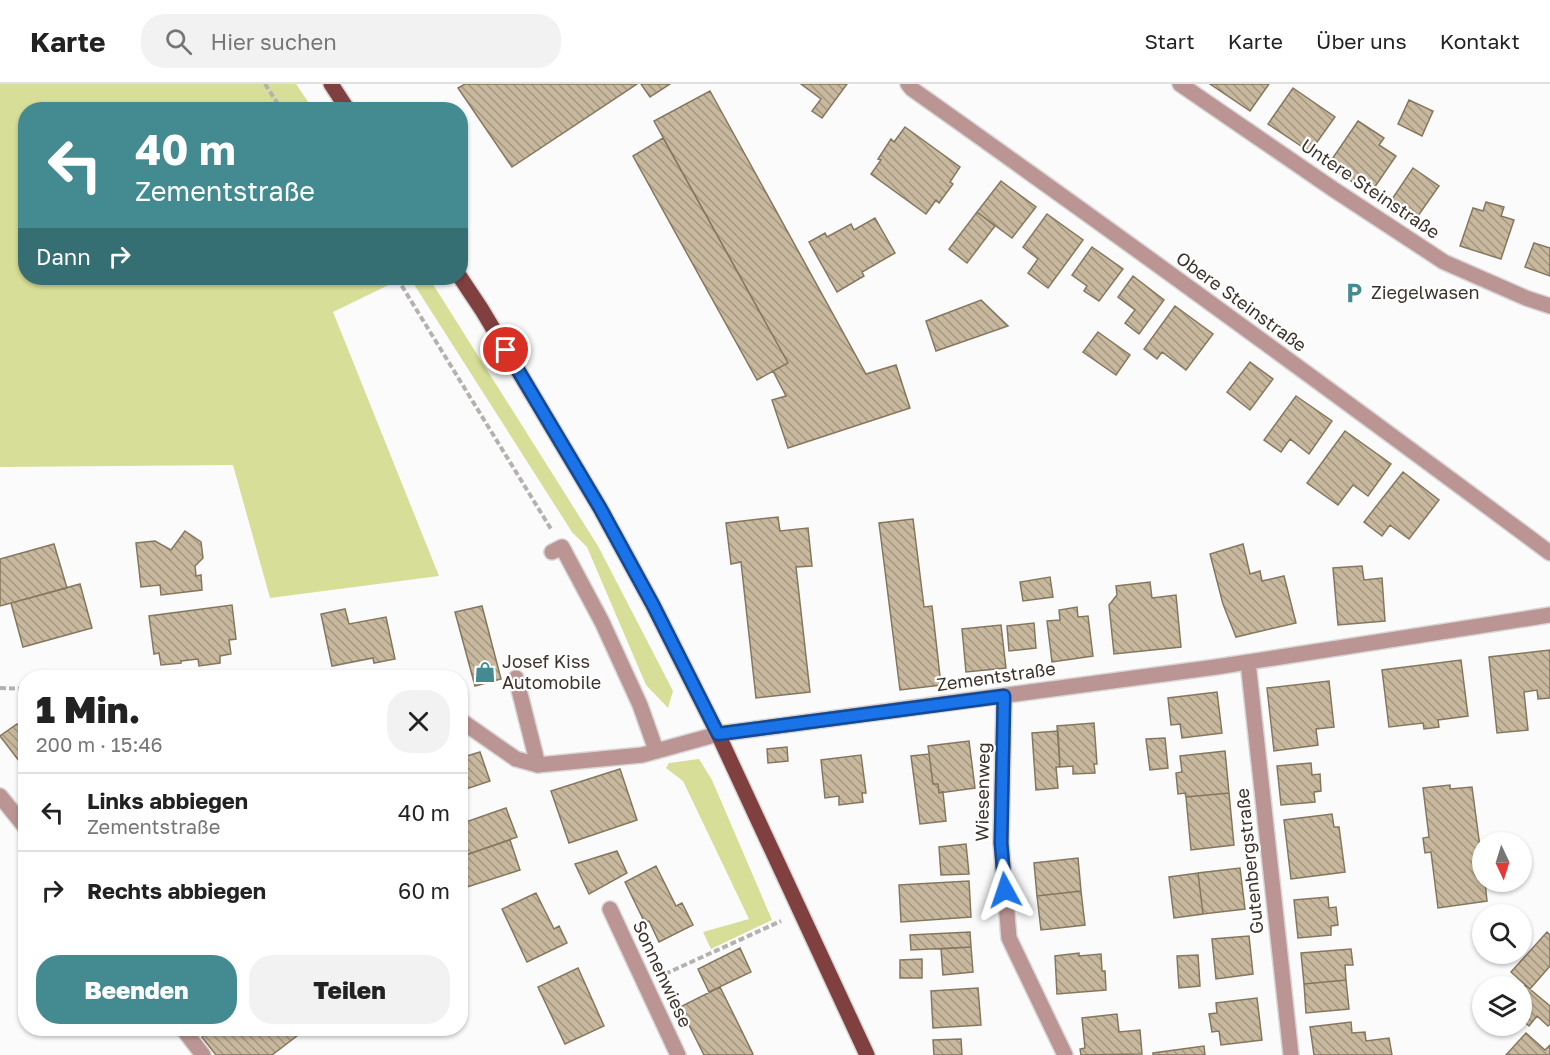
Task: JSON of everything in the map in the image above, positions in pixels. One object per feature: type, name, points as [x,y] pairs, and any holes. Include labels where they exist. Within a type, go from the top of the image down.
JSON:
[{"type":"main road","points":[[331,84],[343,102]]},
{"type":"main road","points":[[465,285],[600,508],[653,605],[718,734],[867,1055]]},
{"type":"street","name":"Obere Steinstraße","points":[[908,84],[1426,460],[1550,553]]},
{"type":"street","name":"Untere Steinstraße","points":[[1180,84],[1444,262],[1526,298],[1550,306]]},
{"type":"street","points":[[557,549],[602,622],[636,695],[656,750]]},
{"type":"street","name":"Zementstraße","points":[[468,725],[516,759],[538,765],[642,755],[718,734],[1248,662],[1550,615]]},
{"type":"street","name":"Gutenbergstraße","points":[[1248,662],[1291,1055]]},
{"type":"street","points":[[516,678],[538,765]]},
{"type":"street","name":"Wiesenweg","points":[[1004,696],[1001,843],[1009,938],[1065,1055]]},
{"type":"street","points":[[0,796],[18,818]]},
{"type":"street","name":"Sonnenwiese","points":[[610,909],[678,1055]]},
{"type":"street","points":[[188,1036],[203,1055]]},
{"type":"path","points":[[265,84],[277,102]]},
{"type":"path","points":[[401,285],[557,549]]},
{"type":"path","points":[[0,688],[18,688]]},
{"type":"path","points":[[645,983],[785,919]]},
{"type":"green space","points":[[0,84],[296,84],[308,102],[18,102],[18,285],[389,285],[333,312],[439,576],[270,598],[233,465],[0,467]]},
{"type":"green space","points":[[414,285],[433,285],[598,546],[673,691],[668,708],[646,685],[587,547],[572,532]]},
{"type":"green space","points":[[699,759],[712,780],[772,920],[711,949],[703,932],[749,919],[683,781],[666,768],[669,763]]},
{"type":"building","points":[[465,84],[637,84],[512,167],[458,88]]},
{"type":"building","points":[[641,84],[670,84],[650,97]]},
{"type":"building","points":[[801,84],[847,84],[822,118],[812,111],[821,99]]},
{"type":"building","points":[[1210,84],[1269,84],[1250,111]]},
{"type":"building","points":[[1293,88],[1335,117],[1310,152],[1268,124]]},
{"type":"building","points":[[710,91],[866,374],[896,365],[910,408],[788,448],[772,400],[786,396],[773,371],[788,363],[654,121]]},
{"type":"building","points":[[1409,100],[1433,111],[1422,136],[1398,124]]},
{"type":"building","points":[[1358,121],[1384,138],[1379,145],[1396,156],[1370,194],[1328,165]]},
{"type":"building","points":[[905,127],[960,167],[950,182],[953,184],[939,203],[936,200],[926,214],[871,174],[891,139],[894,142]]},
{"type":"building","points":[[663,138],[788,363],[757,380],[633,156]]},
{"type":"building","points":[[1413,168],[1439,186],[1413,223],[1388,205]]},
{"type":"building","points":[[1001,181],[1036,207],[1012,238],[977,212]]},
{"type":"building","points":[[1486,202],[1504,207],[1501,216],[1514,220],[1501,259],[1460,246],[1473,208],[1483,211]]},
{"type":"building","points":[[977,212],[995,226],[967,263],[949,249]]},
{"type":"building","points":[[1047,214],[1083,240],[1048,288],[1028,273],[1038,259],[1023,247]]},
{"type":"building","points":[[875,218],[895,253],[862,272],[864,276],[837,292],[809,242],[825,233],[827,237],[851,224],[854,230]]},
{"type":"building","points":[[1534,243],[1550,248],[1550,276],[1525,267]]},
{"type":"building","points":[[1092,247],[1123,269],[1099,301],[1084,291],[1087,286],[1072,275]]},
{"type":"building","points":[[1133,276],[1164,300],[1139,334],[1125,323],[1135,310],[1118,297]]},
{"type":"building","points":[[981,300],[1008,326],[936,351],[926,321]]},
{"type":"building","points":[[1175,306],[1213,334],[1186,370],[1162,352],[1157,359],[1144,349]]},
{"type":"building","points":[[1098,332],[1130,355],[1116,375],[1083,352]]},
{"type":"building","points":[[1250,362],[1273,379],[1250,410],[1227,392]]},
{"type":"building","points":[[1296,396],[1332,421],[1309,454],[1290,439],[1281,452],[1264,440]]},
{"type":"building","points":[[1345,431],[1391,464],[1368,496],[1353,485],[1338,505],[1307,483]]},
{"type":"building","points":[[1403,472],[1439,500],[1409,539],[1390,525],[1382,536],[1364,522]]},
{"type":"building","points":[[778,517],[780,531],[808,528],[812,566],[796,567],[810,692],[756,698],[741,562],[731,564],[726,523]]},
{"type":"building","points":[[913,519],[924,607],[932,606],[941,685],[900,690],[879,523]]},
{"type":"building","points":[[185,531],[201,542],[203,558],[195,566],[196,576],[201,575],[202,590],[161,595],[160,585],[141,587],[136,543],[155,541],[171,550]]},
{"type":"building","points":[[54,544],[67,588],[0,606],[0,559]]},
{"type":"building","points":[[1243,544],[1250,574],[1260,571],[1262,581],[1284,576],[1296,623],[1236,637],[1223,604],[1210,554]]},
{"type":"building","points":[[1362,566],[1364,580],[1382,578],[1385,621],[1338,625],[1333,568]]},
{"type":"building","points":[[1050,577],[1053,597],[1023,601],[1020,582]]},
{"type":"building","points":[[1150,582],[1152,598],[1176,595],[1181,647],[1114,654],[1109,605],[1117,595],[1116,586]]},
{"type":"building","points":[[80,584],[92,628],[23,647],[11,603]]},
{"type":"building","points":[[232,605],[236,639],[229,640],[231,654],[220,656],[220,663],[199,666],[198,659],[161,665],[159,653],[154,654],[149,616]]},
{"type":"building","points":[[482,606],[501,679],[475,686],[455,612]]},
{"type":"building","points":[[1077,607],[1078,617],[1088,616],[1093,656],[1052,662],[1047,621],[1060,620],[1059,610]]},
{"type":"building","points":[[345,609],[349,624],[386,617],[395,659],[374,663],[373,658],[332,666],[321,614]]},
{"type":"building","points":[[1034,623],[1036,648],[1009,651],[1007,626]]},
{"type":"building","points":[[1001,625],[1006,668],[966,672],[962,629]]},
{"type":"building","points":[[1550,650],[1550,698],[1538,699],[1537,690],[1524,692],[1528,730],[1497,733],[1489,657]]},
{"type":"building","points":[[1461,660],[1468,716],[1438,720],[1439,727],[1424,729],[1423,723],[1389,727],[1382,670]]},
{"type":"building","points":[[1329,681],[1334,727],[1316,729],[1318,745],[1274,751],[1267,688]]},
{"type":"building","points":[[1217,692],[1222,733],[1182,738],[1180,724],[1171,725],[1168,698]]},
{"type":"building","points":[[1094,723],[1097,764],[1094,764],[1095,773],[1073,774],[1073,766],[1060,767],[1057,726]]},
{"type":"building","points":[[18,725],[18,760],[0,736]]},
{"type":"building","points":[[1058,731],[1060,767],[1056,767],[1058,788],[1036,790],[1032,733]]},
{"type":"building","points":[[1165,738],[1168,768],[1150,770],[1146,739]]},
{"type":"building","points":[[969,741],[975,788],[939,793],[938,784],[933,784],[928,746]]},
{"type":"building","points":[[787,747],[788,761],[768,763],[767,749]]},
{"type":"building","points":[[1225,751],[1229,793],[1186,797],[1185,793],[1178,794],[1176,773],[1182,772],[1180,756]]},
{"type":"building","points":[[480,752],[490,781],[468,788],[468,756]]},
{"type":"building","points":[[929,754],[933,784],[938,784],[939,793],[943,792],[946,821],[920,824],[911,756]]},
{"type":"building","points":[[861,755],[866,793],[862,793],[863,802],[839,805],[839,796],[825,798],[821,760]]},
{"type":"building","points":[[1311,763],[1312,775],[1320,774],[1321,791],[1314,792],[1315,802],[1281,805],[1277,766]]},
{"type":"building","points":[[620,769],[637,820],[569,843],[551,791]]},
{"type":"building","points":[[1450,785],[1450,789],[1472,787],[1478,832],[1472,832],[1472,892],[1486,892],[1487,901],[1438,908],[1431,852],[1425,853],[1423,838],[1429,837],[1423,788]]},
{"type":"building","points":[[1229,793],[1234,845],[1191,850],[1186,797]]},
{"type":"building","points":[[506,808],[517,837],[468,854],[468,821]]},
{"type":"building","points":[[1332,814],[1334,827],[1339,827],[1345,872],[1291,879],[1284,820]]},
{"type":"building","points":[[510,840],[520,870],[468,887],[468,854]]},
{"type":"building","points":[[966,844],[969,874],[941,875],[939,847]]},
{"type":"building","points":[[617,851],[627,873],[589,894],[575,864]]},
{"type":"building","points":[[1078,858],[1081,891],[1037,896],[1034,863]]},
{"type":"building","points":[[656,866],[676,906],[682,903],[693,925],[659,942],[649,921],[645,923],[625,882]]},
{"type":"building","points":[[1240,868],[1245,909],[1203,914],[1198,873]]},
{"type":"building","points":[[1198,873],[1203,914],[1174,918],[1169,877]]},
{"type":"building","points":[[969,881],[971,917],[901,922],[899,885]]},
{"type":"building","points":[[1081,891],[1085,925],[1041,930],[1037,896]]},
{"type":"building","points":[[536,893],[554,929],[559,926],[567,943],[527,962],[502,909]]},
{"type":"building","points":[[1328,897],[1329,908],[1336,907],[1338,925],[1331,926],[1331,935],[1298,938],[1294,900]]},
{"type":"building","points":[[970,932],[971,947],[911,950],[910,935]]},
{"type":"building","points":[[1547,932],[1550,935],[1550,966],[1532,987],[1532,976],[1515,976],[1511,972],[1518,964],[1532,964],[1532,949]]},
{"type":"building","points":[[1249,936],[1253,974],[1216,979],[1212,939]]},
{"type":"building","points":[[971,947],[973,972],[943,975],[941,949]]},
{"type":"building","points":[[740,948],[751,972],[709,992],[698,969]]},
{"type":"building","points":[[1351,949],[1353,965],[1345,965],[1346,980],[1304,984],[1301,953]]},
{"type":"building","points":[[1079,953],[1079,956],[1101,954],[1106,990],[1057,994],[1055,956]]},
{"type":"building","points":[[1198,955],[1200,986],[1179,988],[1177,956]]},
{"type":"building","points":[[922,959],[922,978],[900,978],[900,960]]},
{"type":"building","points":[[578,968],[604,1026],[565,1044],[538,987]]},
{"type":"building","points":[[1346,980],[1349,1009],[1306,1013],[1304,984]]},
{"type":"building","points":[[720,987],[753,1054],[751,1055],[704,1055],[680,1007]]},
{"type":"building","points":[[978,988],[981,1025],[933,1028],[931,991]]},
{"type":"building","points":[[1532,991],[1550,1006],[1550,1024],[1548,1026],[1537,1016],[1532,1022]]},
{"type":"building","points":[[1257,998],[1262,1040],[1221,1045],[1219,1031],[1212,1032],[1209,1014],[1217,1013],[1216,1003]]},
{"type":"building","points":[[1117,1014],[1119,1032],[1140,1030],[1142,1054],[1081,1055],[1080,1049],[1085,1048],[1082,1018]]},
{"type":"building","points":[[1351,1022],[1352,1033],[1365,1032],[1366,1041],[1389,1038],[1392,1055],[1314,1055],[1310,1027]]},
{"type":"building","points":[[297,1036],[272,1055],[216,1055],[202,1037]]},
{"type":"building","points":[[1523,1036],[1529,1036],[1545,1050],[1550,1045],[1550,1055],[1506,1055]]},
{"type":"building","points":[[961,1039],[962,1055],[934,1055],[933,1040]]},
{"type":"building","points":[[1204,1046],[1205,1055],[1153,1055],[1153,1053]]},
{"type":"place","name":"Ziegelwasen","points":[[1354,293]]},
{"type":"place","name":"Josef Kiss Automobile","points":[[485,672]]},
{"type":"route","points":[[506,350],[600,508],[653,605],[718,734],[1004,696],[1001,843],[1005,890]]}]
